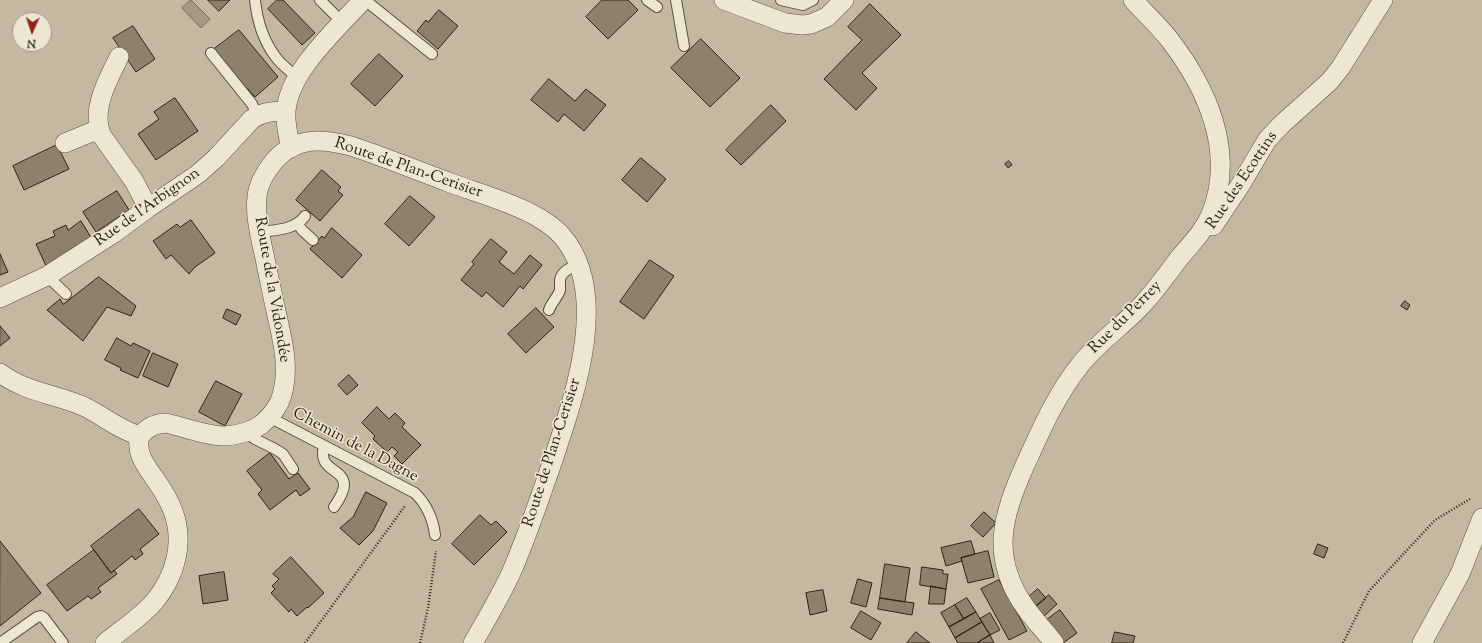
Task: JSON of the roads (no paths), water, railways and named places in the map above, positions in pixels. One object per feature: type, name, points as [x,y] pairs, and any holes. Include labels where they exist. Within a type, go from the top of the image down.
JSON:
[{"type":"street","points":[[291,148],[286,122],[286,111],[290,95],[298,78],[313,56],[364,0]]},
{"type":"street","points":[[724,0],[762,7],[793,25],[811,24],[827,17],[844,0]]},
{"type":"street","name":"Rue du Perrey","points":[[1054,643],[1018,597],[1006,567],[1003,547],[1003,528],[1011,498],[1044,424],[1070,378],[1091,352],[1142,305],[1204,227],[1214,205],[1221,163],[1218,136],[1210,109],[1189,68],[1168,38],[1133,0]]},
{"type":"street","name":"Rue des Ecottins","points":[[1175,264],[1178,266],[1185,263],[1221,216],[1262,148],[1274,132],[1320,92],[1341,67],[1383,0]]},
{"type":"street","points":[[119,57],[103,90],[100,104],[99,129],[102,136],[134,181],[148,208]]},
{"type":"street","points":[[257,115],[264,112],[286,111]]},
{"type":"street","name":"Rue de l'Arbignon","points":[[0,298],[47,276],[114,234],[148,208],[198,174],[216,158],[257,115]]},
{"type":"street","points":[[65,143],[99,129]]},
{"type":"street","name":"Route de Plan-Cerisier","points":[[291,148],[301,143],[314,140],[330,141],[351,146],[522,209],[541,219],[561,235],[574,254],[578,264],[584,287],[586,311],[585,336],[572,404],[521,550],[510,574],[473,643]]},
{"type":"street","name":"Route de la Vidondée","points":[[140,436],[151,426],[166,423],[212,435],[235,435],[246,432],[258,426],[269,417],[277,407],[282,395],[285,366],[282,338],[260,232],[257,196],[264,175],[271,165],[278,156],[291,148]]},
{"type":"street","points":[[0,373],[20,386],[83,406],[121,429],[140,436],[138,443],[141,457],[174,511],[177,526],[177,555],[173,570],[165,588],[153,603],[105,643]]},
{"type":"street","points":[[1422,643],[1460,574],[1482,518]]},
{"type":"lane","points":[[255,0],[256,13],[265,38],[275,56],[298,78]]},
{"type":"lane","points":[[320,0],[343,23]]},
{"type":"lane","points":[[364,0],[432,54]]},
{"type":"lane","points":[[647,0],[657,7]]},
{"type":"lane","points":[[676,0],[684,46]]},
{"type":"lane","points":[[781,0],[803,5],[813,0]]},
{"type":"lane","points":[[211,53],[252,104],[257,115]]},
{"type":"lane","points":[[260,232],[283,230],[298,224],[306,216]]},
{"type":"lane","points":[[298,224],[313,240]]},
{"type":"lane","points":[[549,310],[552,302],[560,291],[560,279],[562,274],[578,264]]},
{"type":"lane","points":[[47,276],[66,294]]},
{"type":"lane","name":"Chemin de la Dagne","points":[[269,417],[415,493],[423,501],[430,512],[434,523],[435,535]]},
{"type":"lane","points":[[246,432],[255,439],[283,454],[293,469]]},
{"type":"lane","points":[[324,446],[324,460],[328,466],[343,479],[344,484],[341,496],[334,507]]},
{"type":"lane","points":[[0,643],[37,617],[41,616],[62,643]]}]
